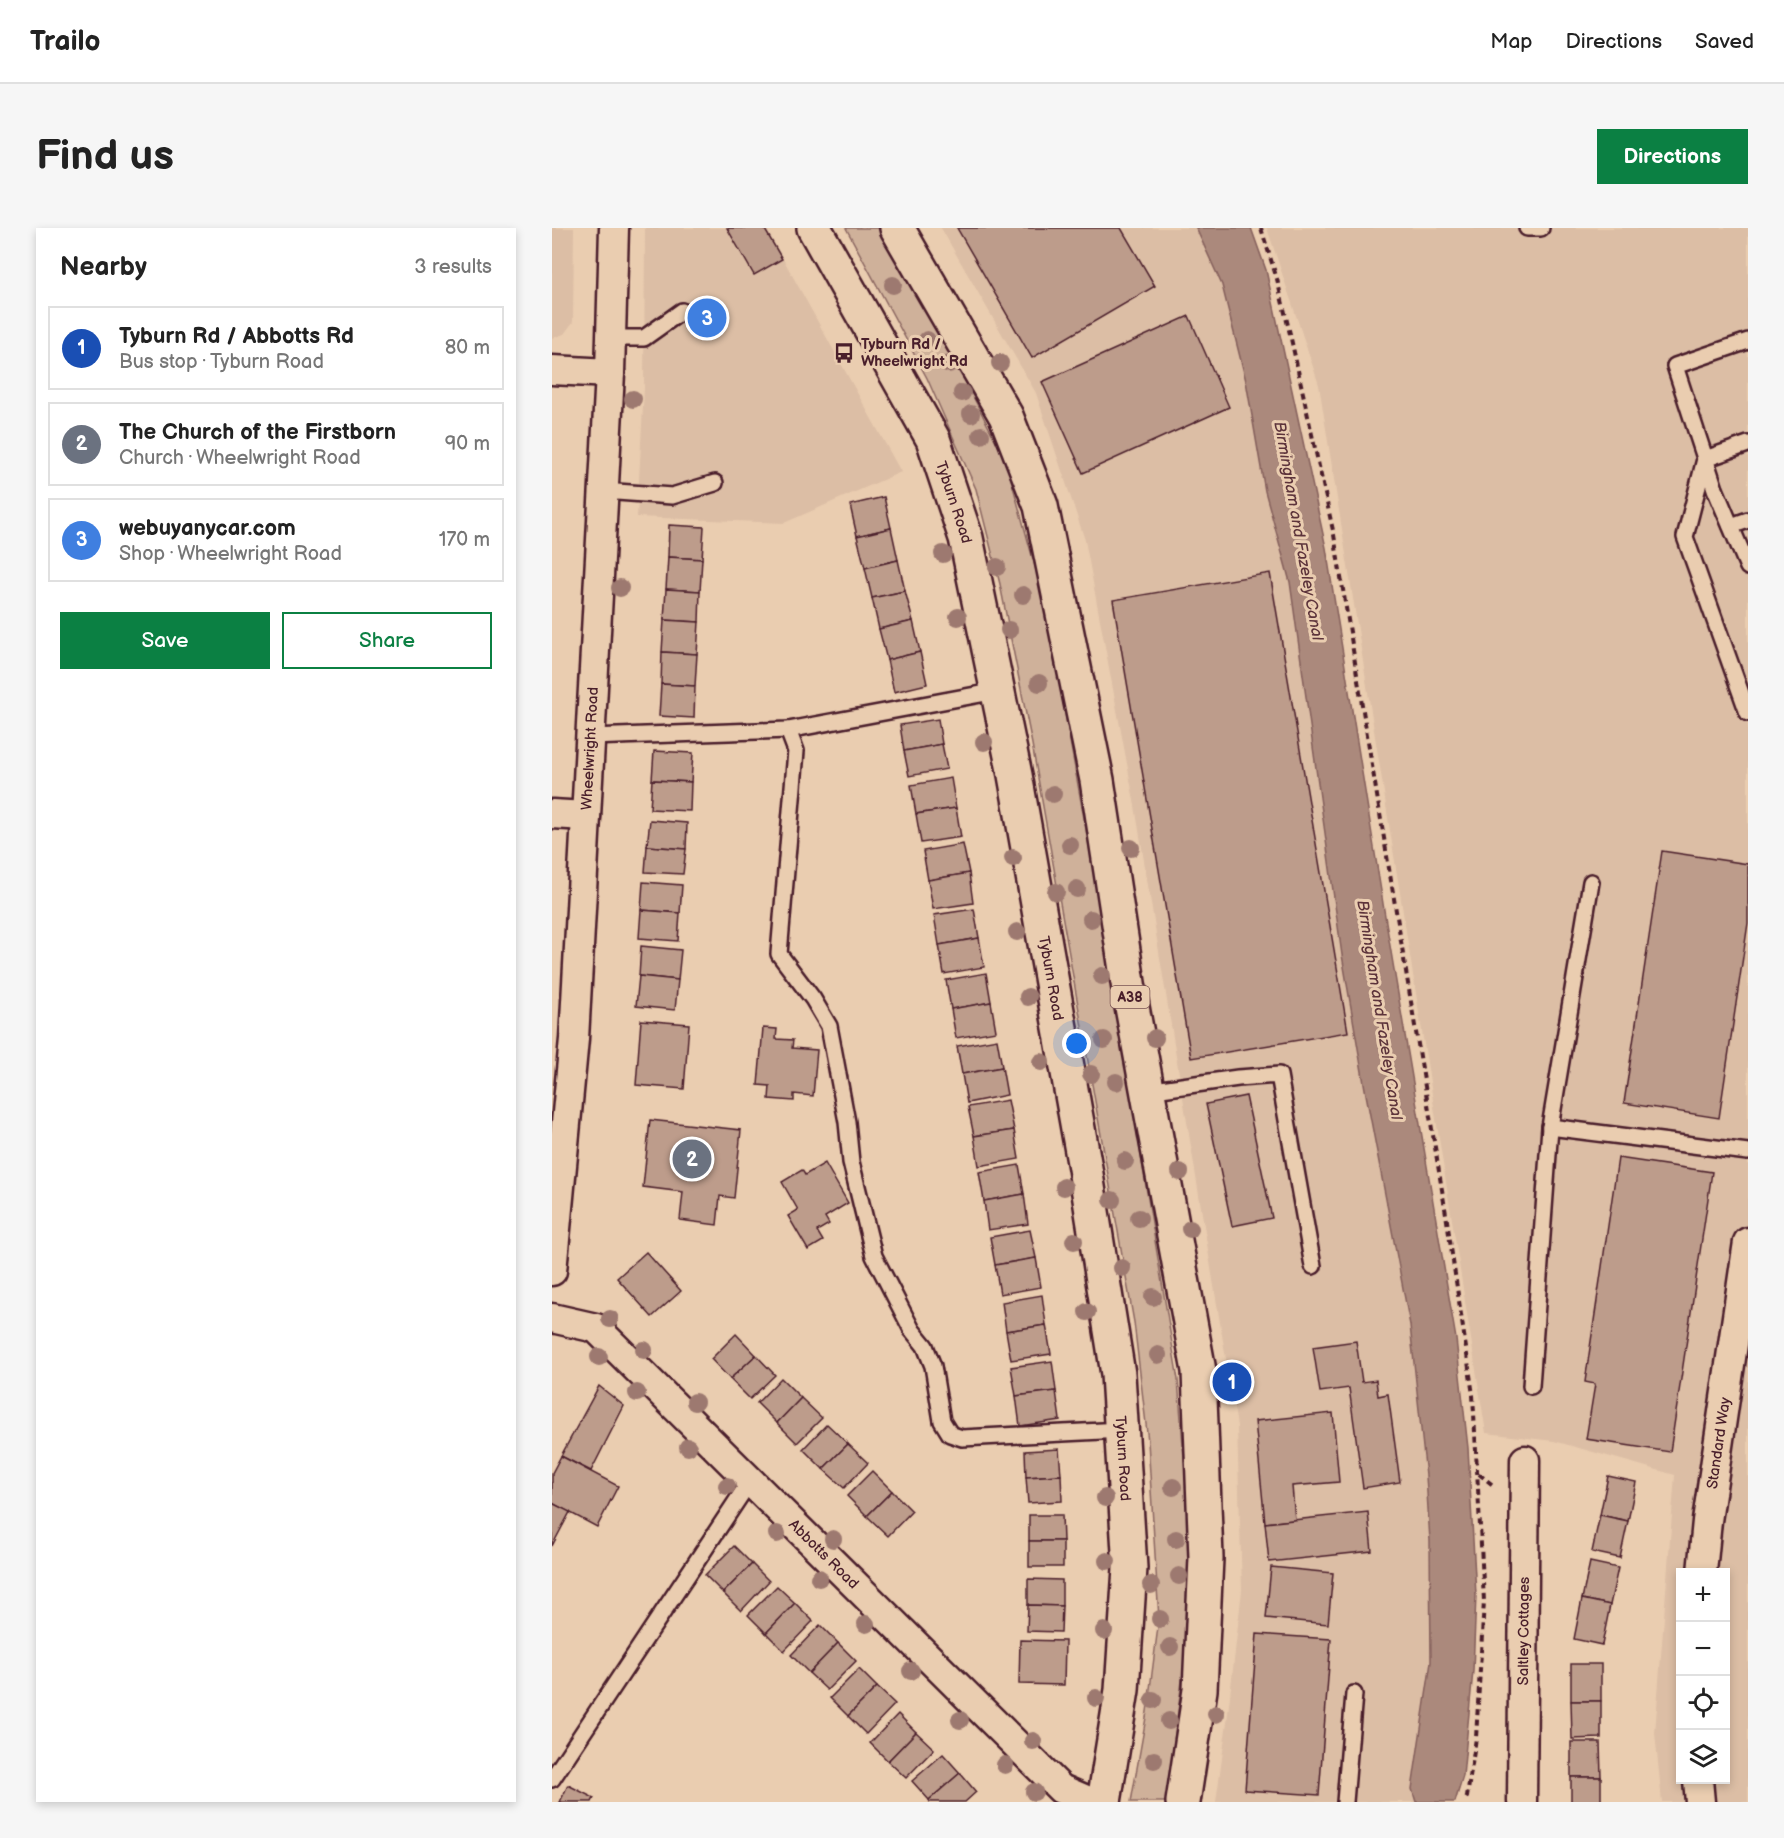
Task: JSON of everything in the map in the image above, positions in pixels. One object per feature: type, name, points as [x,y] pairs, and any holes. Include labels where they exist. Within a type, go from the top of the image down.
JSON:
[{"type":"highway","name":"Tyburn Road","points":[[814,228],[933,439],[966,538],[1015,775],[1086,1168],[1118,1374],[1130,1568],[1122,1690],[1104,1802]]},
{"type":"highway","name":"A38","points":[[897,228],[1006,416],[1041,506],[1097,780],[1130,996],[1199,1371],[1206,1558],[1200,1690],[1183,1802]]},
{"type":"street","name":"Wheelwright Road","points":[[552,1270],[574,1039],[610,373],[614,228]]},
{"type":"street","points":[[552,370],[610,373]]},
{"type":"street","points":[[552,814],[586,816]]},
{"type":"street","name":"Standard Way","points":[[1702,1568],[1707,1521],[1741,1330],[1748,1242]]},
{"type":"street","name":"Abbotts Road","points":[[552,1318],[596,1328],[1061,1789],[1090,1802]]},
{"type":"street","name":"Saltley Cottages","points":[[1522,1802],[1525,1460]]},
{"type":"street","points":[[1698,1784],[1700,1802]]},
{"type":"lane","points":[[1527,228],[1541,228]]},
{"type":"lane","points":[[611,338],[644,338],[682,311]]},
{"type":"lane","points":[[1748,341],[1675,366],[1705,459],[1748,567]]},
{"type":"lane","points":[[1705,459],[1748,444]]},
{"type":"lane","points":[[1705,459],[1685,537],[1748,713]]},
{"type":"lane","points":[[603,491],[672,496],[715,483]]},
{"type":"lane","points":[[1731,526],[1748,520]]},
{"type":"lane","points":[[590,737],[788,730],[998,691]]},
{"type":"lane","points":[[788,730],[793,738],[796,751],[779,954],[813,999],[829,1026],[847,1122],[851,1162],[874,1256],[912,1330],[925,1346],[933,1366],[942,1421],[950,1434],[962,1437],[1122,1430]]},
{"type":"lane","points":[[1531,1386],[1550,1127],[1591,882]]},
{"type":"lane","points":[[1147,1091],[1238,1078],[1279,1075],[1313,1266]]},
{"type":"lane","points":[[1550,1127],[1748,1152]]},
{"type":"lane","points":[[552,1779],[750,1481]]},
{"type":"lane","points":[[1345,1802],[1354,1694]]},
{"type":"path","points":[[1261,228],[1277,279],[1334,535],[1446,1214],[1473,1395],[1485,1601],[1476,1738],[1467,1797],[1464,1802]]},
{"type":"shaded area","points":[[552,228],[574,228],[573,322],[564,334],[552,338]]},
{"type":"shaded area","points":[[645,228],[766,228],[901,472],[784,523],[637,517],[644,388]]},
{"type":"shaded area","points":[[846,228],[878,228],[941,334],[1006,461],[1045,603],[1097,890],[1178,1380],[1189,1523],[1190,1620],[1166,1802],[1131,1802],[1147,1712],[1159,1619],[1148,1441],[1134,1322],[1032,744],[1000,584],[976,489],[927,378]]},
{"type":"shaded area","points":[[941,228],[1196,228],[1222,285],[1246,381],[1265,491],[1290,582],[1342,955],[1410,1325],[1426,1476],[1430,1541],[1431,1662],[1412,1789],[1416,1802],[1216,1802],[1242,1590],[1237,1426],[1135,806],[1085,540],[1036,393]]},
{"type":"shaded area","points":[[1267,228],[1748,228],[1748,1802],[1662,1802],[1655,1733],[1675,1475],[1554,1441],[1486,1433],[1319,385]]},
{"type":"water","name":"Birmingham and Fazeley Canal","points":[[1196,228],[1251,228],[1266,270],[1326,548],[1456,1339],[1468,1448],[1476,1595],[1473,1671],[1463,1776],[1455,1802],[1416,1802],[1412,1789],[1431,1662],[1430,1541],[1426,1476],[1410,1325],[1342,955],[1290,582],[1265,491],[1246,381],[1222,285]]},
{"type":"building","points":[[727,228],[764,228],[782,259],[754,275]]},
{"type":"building","points":[[957,228],[1121,228],[1155,286],[1032,358]]},
{"type":"building","points":[[1189,316],[1229,407],[1083,473],[1042,382]]},
{"type":"building","points":[[884,497],[891,528],[857,536],[850,505]]},
{"type":"building","points":[[669,525],[704,527],[702,559],[668,557]]},
{"type":"building","points":[[891,528],[898,560],[865,568],[857,536]]},
{"type":"building","points":[[668,557],[702,559],[700,591],[666,589]]},
{"type":"building","points":[[898,560],[905,591],[872,598],[865,568]]},
{"type":"building","points":[[1270,573],[1348,1032],[1191,1058],[1113,600]]},
{"type":"building","points":[[666,589],[700,591],[699,622],[664,620]]},
{"type":"building","points":[[905,591],[913,621],[879,629],[872,598]]},
{"type":"building","points":[[664,620],[699,622],[697,654],[662,652]]},
{"type":"building","points":[[913,621],[920,652],[887,660],[879,629]]},
{"type":"building","points":[[662,652],[697,654],[695,686],[661,684]]},
{"type":"building","points":[[920,652],[927,684],[894,692],[887,660]]},
{"type":"building","points":[[661,684],[695,686],[694,718],[659,716]]},
{"type":"building","points":[[938,719],[942,744],[904,751],[900,725]]},
{"type":"building","points":[[942,744],[947,769],[909,776],[904,751]]},
{"type":"building","points":[[654,751],[693,753],[691,782],[652,780]]},
{"type":"building","points":[[951,778],[956,808],[916,814],[911,785]]},
{"type":"building","points":[[652,780],[691,782],[690,811],[650,809]]},
{"type":"building","points":[[956,808],[961,837],[921,843],[916,814]]},
{"type":"building","points":[[650,820],[687,823],[686,849],[647,846]]},
{"type":"building","points":[[963,844],[969,873],[928,880],[923,851]]},
{"type":"building","points":[[647,846],[686,849],[683,874],[645,872]]},
{"type":"building","points":[[1662,851],[1748,864],[1748,923],[1719,1118],[1624,1103]]},
{"type":"building","points":[[969,873],[973,903],[933,909],[928,880]]},
{"type":"building","points":[[643,882],[682,885],[680,913],[641,910]]},
{"type":"building","points":[[974,909],[979,938],[939,945],[934,915]]},
{"type":"building","points":[[641,910],[680,913],[678,941],[639,938]]},
{"type":"building","points":[[979,938],[984,967],[944,974],[939,945]]},
{"type":"building","points":[[641,946],[681,950],[678,980],[639,976]]},
{"type":"building","points":[[986,973],[991,1002],[951,1009],[946,980]]},
{"type":"building","points":[[639,976],[678,980],[675,1010],[636,1006]]},
{"type":"building","points":[[991,1002],[996,1031],[956,1038],[951,1009]]},
{"type":"building","points":[[641,1020],[689,1024],[684,1089],[636,1085]]},
{"type":"building","points":[[763,1028],[777,1029],[776,1039],[793,1040],[792,1048],[817,1050],[813,1096],[794,1094],[794,1101],[769,1099],[770,1086],[758,1085]]},
{"type":"building","points":[[997,1039],[1002,1067],[962,1074],[957,1046]]},
{"type":"building","points":[[1002,1067],[1007,1095],[967,1103],[962,1074]]},
{"type":"building","points":[[1246,1096],[1272,1218],[1232,1226],[1206,1104]]},
{"type":"building","points":[[1008,1100],[1014,1130],[974,1136],[968,1107]]},
{"type":"building","points":[[650,1120],[741,1130],[734,1198],[720,1196],[717,1225],[680,1220],[683,1192],[643,1187]]},
{"type":"building","points":[[1014,1130],[1019,1159],[979,1166],[974,1136]]},
{"type":"building","points":[[1618,1158],[1712,1172],[1670,1452],[1586,1439],[1595,1384],[1585,1382]]},
{"type":"building","points":[[825,1163],[848,1203],[825,1217],[829,1224],[817,1231],[823,1241],[808,1250],[788,1216],[798,1210],[782,1182],[802,1170],[805,1175]]},
{"type":"building","points":[[1019,1165],[1024,1194],[984,1201],[979,1172]]},
{"type":"building","points":[[1024,1194],[1028,1224],[988,1230],[984,1201]]},
{"type":"building","points":[[1030,1230],[1036,1258],[995,1265],[990,1237]]},
{"type":"building","points":[[646,1252],[681,1291],[652,1317],[617,1278]]},
{"type":"building","points":[[1036,1258],[1041,1287],[1000,1294],[995,1265]]},
{"type":"building","points":[[1042,1295],[1046,1325],[1006,1331],[1002,1302]]},
{"type":"building","points":[[1046,1325],[1051,1354],[1011,1360],[1006,1331]]},
{"type":"building","points":[[736,1334],[756,1355],[730,1379],[711,1359]]},
{"type":"building","points":[[1356,1341],[1362,1382],[1376,1380],[1378,1396],[1388,1394],[1400,1482],[1363,1488],[1349,1388],[1320,1392],[1313,1347]]},
{"type":"building","points":[[756,1355],[775,1375],[750,1399],[730,1379]]},
{"type":"building","points":[[1052,1361],[1056,1391],[1016,1396],[1011,1367]]},
{"type":"building","points":[[781,1378],[801,1398],[777,1423],[757,1403]]},
{"type":"building","points":[[599,1386],[624,1406],[591,1471],[561,1456]]},
{"type":"building","points":[[1056,1391],[1060,1420],[1020,1426],[1016,1396]]},
{"type":"building","points":[[801,1398],[822,1418],[797,1443],[777,1423]]},
{"type":"building","points":[[1333,1413],[1339,1482],[1292,1486],[1295,1520],[1265,1523],[1255,1421]]},
{"type":"building","points":[[827,1424],[848,1444],[823,1469],[803,1449]]},
{"type":"building","points":[[848,1444],[868,1463],[844,1488],[823,1469]]},
{"type":"building","points":[[1059,1449],[1061,1475],[1026,1477],[1025,1451]]},
{"type":"building","points":[[561,1456],[618,1486],[597,1527],[552,1503],[552,1473]]},
{"type":"building","points":[[872,1471],[892,1491],[867,1516],[847,1496]]},
{"type":"building","points":[[1061,1475],[1062,1501],[1028,1503],[1026,1477]]},
{"type":"building","points":[[1608,1476],[1636,1482],[1628,1521],[1600,1515]]},
{"type":"building","points":[[892,1491],[912,1511],[888,1536],[867,1516]]},
{"type":"building","points":[[552,1503],[570,1512],[552,1546]]},
{"type":"building","points":[[1368,1512],[1372,1551],[1269,1562],[1265,1523]]},
{"type":"building","points":[[1029,1515],[1062,1515],[1063,1541],[1029,1541]]},
{"type":"building","points":[[1600,1515],[1628,1521],[1620,1558],[1592,1552]]},
{"type":"building","points":[[1029,1541],[1063,1541],[1063,1567],[1029,1567]]},
{"type":"building","points":[[734,1546],[752,1564],[723,1593],[705,1575]]},
{"type":"building","points":[[1590,1562],[1618,1568],[1610,1605],[1582,1599]]},
{"type":"building","points":[[752,1564],[769,1581],[741,1611],[723,1593]]},
{"type":"building","points":[[1271,1567],[1333,1573],[1328,1624],[1266,1618]]},
{"type":"building","points":[[1028,1579],[1062,1580],[1062,1606],[1028,1605]]},
{"type":"building","points":[[777,1586],[795,1603],[766,1633],[748,1615]]},
{"type":"building","points":[[1582,1599],[1610,1605],[1602,1645],[1574,1639]]},
{"type":"building","points":[[795,1603],[813,1621],[784,1651],[766,1633]]},
{"type":"building","points":[[1028,1605],[1062,1606],[1061,1632],[1027,1631]]},
{"type":"building","points":[[820,1625],[838,1643],[809,1673],[791,1655]]},
{"type":"building","points":[[1257,1634],[1331,1639],[1319,1795],[1245,1790]]},
{"type":"building","points":[[1020,1640],[1065,1641],[1064,1685],[1019,1684]]},
{"type":"building","points":[[838,1643],[856,1661],[827,1690],[809,1673]]},
{"type":"building","points":[[1571,1664],[1601,1664],[1601,1701],[1571,1701]]},
{"type":"building","points":[[859,1669],[877,1687],[848,1716],[830,1698]]},
{"type":"building","points":[[877,1687],[895,1704],[866,1734],[848,1716]]},
{"type":"building","points":[[1571,1701],[1601,1701],[1601,1738],[1572,1739]]},
{"type":"building","points":[[898,1714],[916,1732],[888,1761],[870,1743]]},
{"type":"building","points":[[916,1732],[934,1749],[906,1778],[888,1761]]},
{"type":"building","points":[[1571,1742],[1600,1742],[1601,1777],[1571,1777]]},
{"type":"building","points":[[943,1754],[960,1773],[929,1800],[912,1781]]},
{"type":"building","points":[[960,1773],[976,1792],[965,1802],[930,1802],[929,1800]]},
{"type":"building","points":[[1571,1777],[1601,1777],[1601,1802],[1571,1802]]},
{"type":"building","points":[[568,1785],[594,1798],[592,1802],[560,1802]]},
{"type":"place","name":"webuyanycar.com","points":[[707,318]]},
{"type":"place","name":"Tyburn Rd / Wheelwright Rd","points":[[844,353]]},
{"type":"place","name":"The Church of the Firstborn","points":[[692,1159]]},
{"type":"place","name":"Tyburn Rd / Abbotts Rd","points":[[1232,1382]]}]
